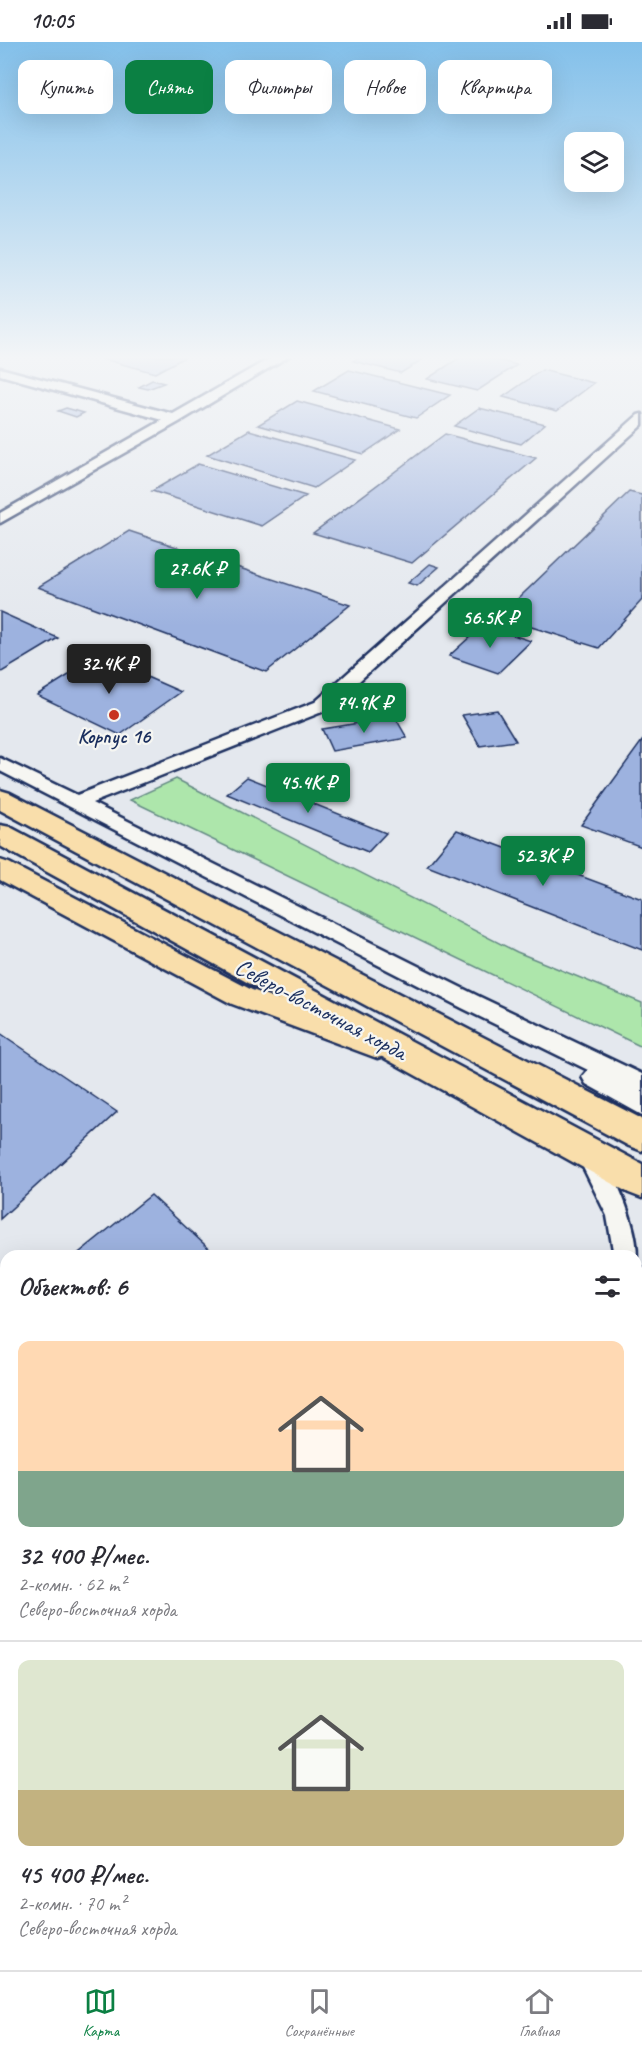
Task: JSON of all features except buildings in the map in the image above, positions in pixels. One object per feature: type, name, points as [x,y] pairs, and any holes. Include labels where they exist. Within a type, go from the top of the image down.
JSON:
[{"type":"highway","name":"Северо-восточная хорда","points":[[0,799],[642,1136]]},
{"type":"highway","name":"Северо-восточная хорда","points":[[0,834],[642,1182]]},
{"type":"main road","points":[[0,869],[242,997],[424,1065]]},
{"type":"street","points":[[0,519],[128,446]]},
{"type":"street","points":[[78,802],[321,706],[611,446]]},
{"type":"street","points":[[0,764],[470,1002],[642,1085]]},
{"type":"street","points":[[470,1002],[642,1105]]},
{"type":"street","points":[[590,1153],[614,1200],[627,1242],[627,1250]]},
{"type":"green space","points":[[176,779],[517,952],[642,1003],[642,1047],[130,800]]},
{"type":"place","name":"Корпус 16","points":[[114,715]]}]
